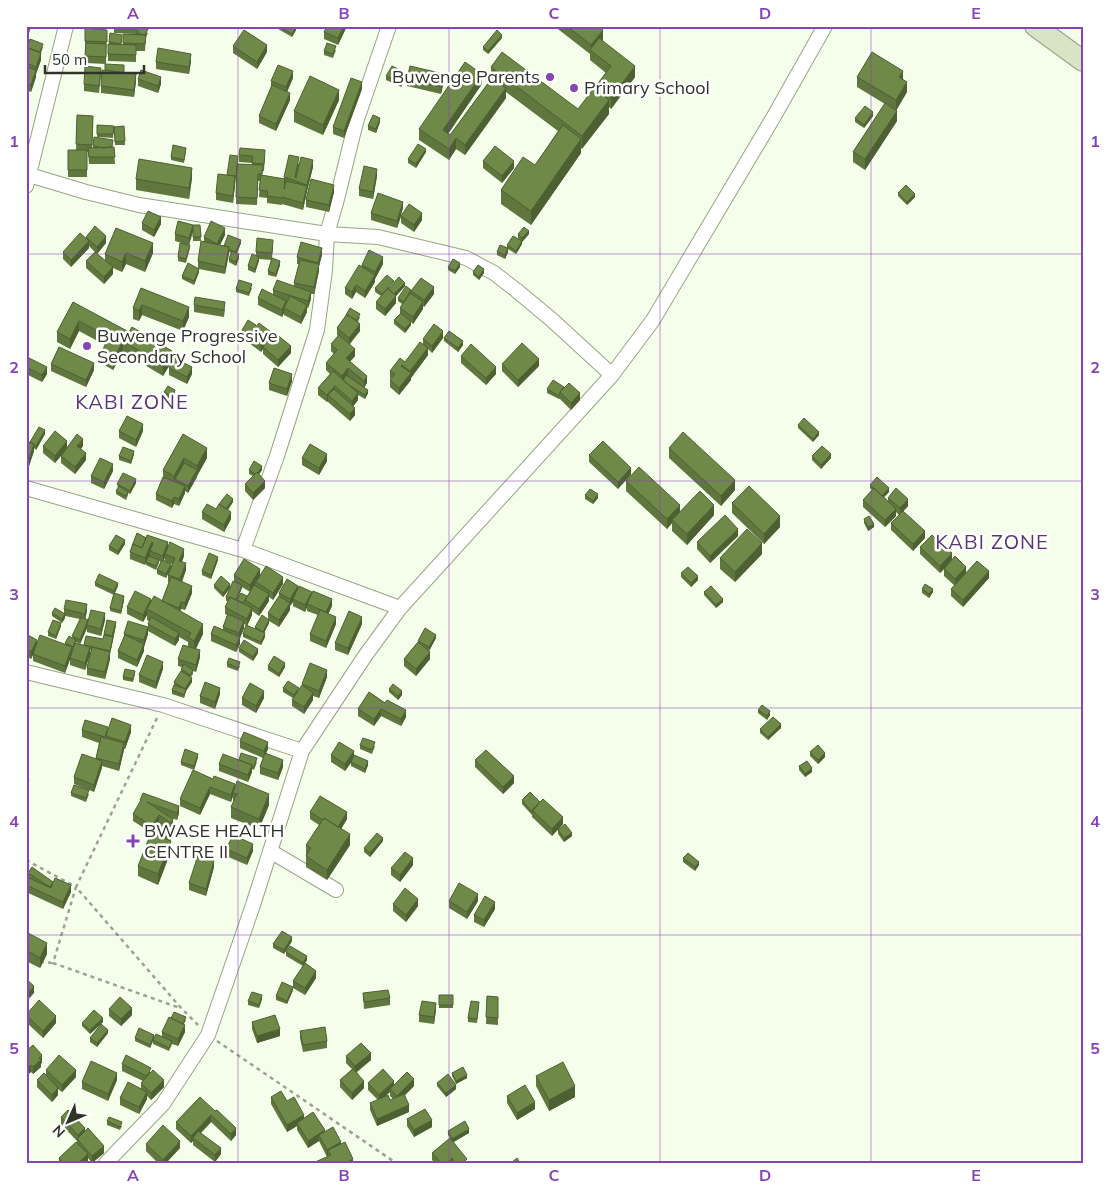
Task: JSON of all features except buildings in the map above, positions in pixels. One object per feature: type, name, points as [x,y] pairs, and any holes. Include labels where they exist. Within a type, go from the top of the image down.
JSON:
[{"type":"main road","points":[[1035,26],[1083,61]]},
{"type":"street","points":[[66,26],[27,178],[139,205],[327,234],[378,237],[466,258],[494,273],[516,290],[612,375]]},
{"type":"street","points":[[243,550],[277,456],[317,330],[325,270],[327,234],[356,122],[389,26]]},
{"type":"street","points":[[106,1163],[163,1104],[208,1035],[302,751],[365,656],[400,608],[612,375],[653,320],[778,110],[825,26]]},
{"type":"street","points":[[26,488],[243,550],[400,608]]},
{"type":"street","points":[[26,672],[163,706],[302,751]]},
{"type":"street","points":[[270,851],[336,890]]},
{"type":"path","points":[[53,963],[76,887],[163,706]]},
{"type":"path","points":[[26,860],[76,887],[181,1008],[208,1035],[396,1163]]},
{"type":"path","points":[[35,962],[53,963],[181,1008]]},
{"type":"place","name":"Buwenge Parents","points":[[550,77]]},
{"type":"place","name":"Primary School","points":[[574,88]]},
{"type":"place","name":"Buwenge Progressive Secondary School","points":[[87,346]]},
{"type":"place","name":"BWASE HEALTH CENTRE II","points":[[133,841]]},
{"type":"district","name":"KABI ZONE","points":[[132,402]]},
{"type":"district","name":"KABI ZONE","points":[[992,542]]}]
